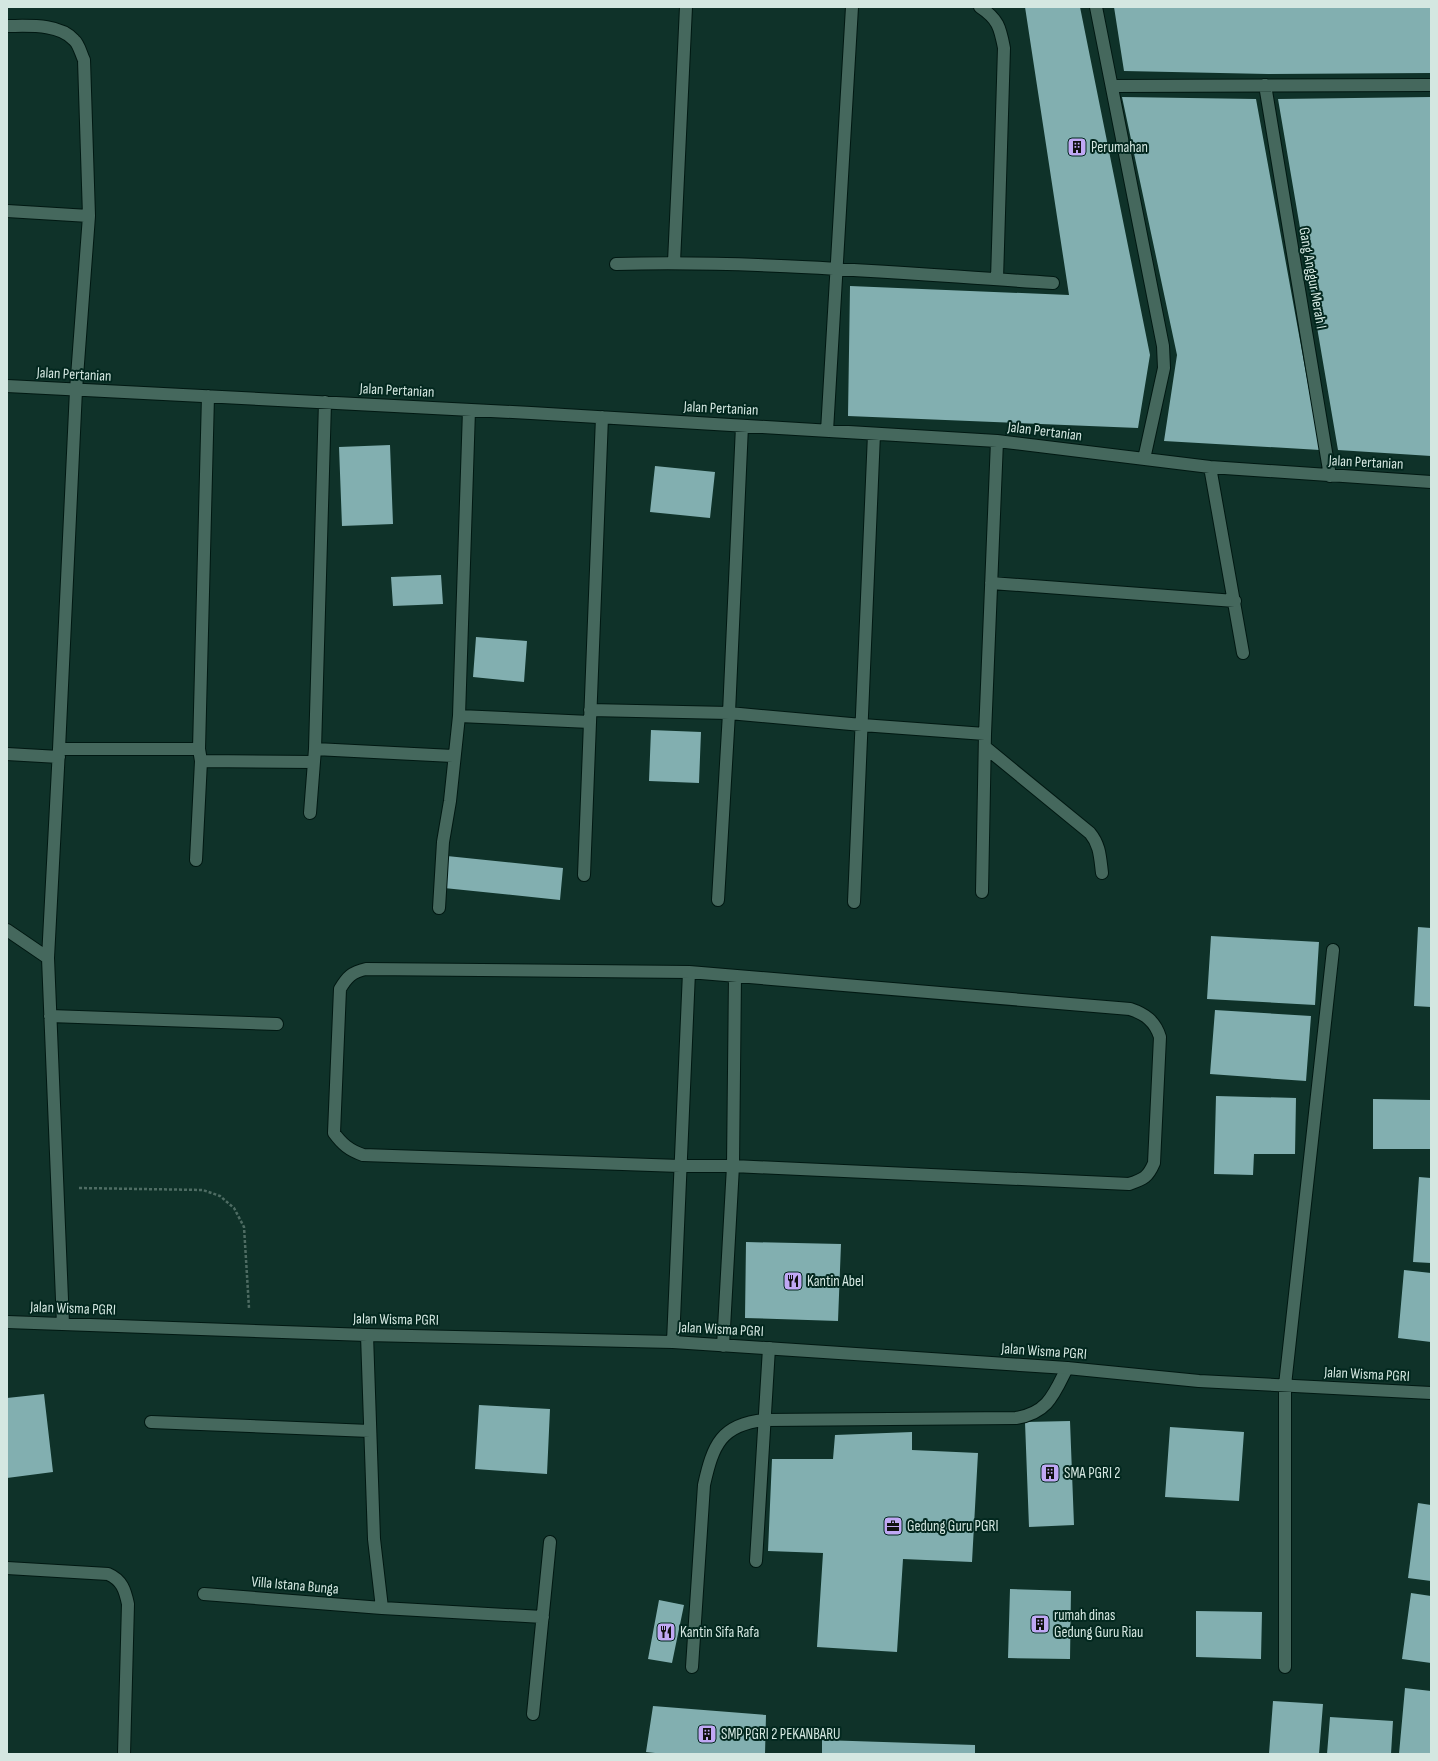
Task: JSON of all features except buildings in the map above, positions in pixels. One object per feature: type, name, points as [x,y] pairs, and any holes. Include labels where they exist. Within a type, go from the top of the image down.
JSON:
[{"type":"street","points":[[674,262],[686,7]]},
{"type":"street","points":[[827,431],[852,7]]},
{"type":"street","points":[[980,7],[990,14],[1001,29],[1004,48],[997,280]]},
{"type":"street","points":[[1096,7],[1163,346],[1164,368],[1144,459]]},
{"type":"street","points":[[7,26],[45,26],[63,33],[74,40],[84,60],[89,216],[76,390],[48,958],[63,1324]]},
{"type":"street","name":"Gang Anggur Merah I","points":[[1265,85],[1330,476]]},
{"type":"street","points":[[1112,86],[1431,85]]},
{"type":"street","points":[[7,211],[89,216]]},
{"type":"street","points":[[616,264],[674,262],[836,268],[1053,283]]},
{"type":"street","name":"Jalan Pertanian","points":[[7,386],[602,417],[997,441],[1210,467],[1431,482]]},
{"type":"street","points":[[196,860],[200,755],[208,396]]},
{"type":"street","points":[[310,813],[315,748],[325,402]]},
{"type":"street","points":[[439,908],[443,842],[450,801],[453,756],[459,716],[468,410]]},
{"type":"street","points":[[584,875],[602,417]]},
{"type":"street","points":[[718,900],[729,713],[742,426]]},
{"type":"street","points":[[854,902],[874,434]]},
{"type":"street","points":[[982,892],[985,734],[997,441]]},
{"type":"street","points":[[1210,467],[1243,653]]},
{"type":"street","points":[[991,583],[1234,602]]},
{"type":"street","points":[[590,710],[729,713],[985,734]]},
{"type":"street","points":[[459,716],[590,722]]},
{"type":"street","points":[[985,747],[1090,833],[1096,840],[1100,851],[1102,872]]},
{"type":"street","points":[[315,748],[453,756]]},
{"type":"street","points":[[7,754],[59,753],[200,755],[313,762]]},
{"type":"street","points":[[7,930],[48,958]]},
{"type":"street","points":[[1285,1667],[1285,1385],[1333,950]]},
{"type":"street","points":[[366,969],[689,972],[735,976],[1130,1009],[1139,1012],[1150,1019],[1157,1028],[1160,1037],[1154,1163],[1150,1174],[1142,1180],[1121,1183],[732,1166],[680,1166],[363,1155],[351,1151],[342,1144],[334,1133],[340,989],[346,977],[355,971],[366,969]]},
{"type":"street","points":[[673,1342],[689,972]]},
{"type":"street","points":[[723,1346],[732,1166],[735,976]]},
{"type":"street","points":[[50,1016],[277,1024]]},
{"type":"street","name":"Jalan Wisma PGRI","points":[[7,1322],[366,1335],[673,1342],[1067,1368],[1199,1380],[1431,1394]]},
{"type":"street","points":[[366,1335],[374,1538],[382,1608]]},
{"type":"street","points":[[756,1561],[769,1348]]},
{"type":"street","points":[[692,1667],[704,1485],[709,1460],[717,1444],[735,1427],[748,1421],[765,1420],[1008,1418],[1028,1416],[1045,1406],[1052,1398],[1067,1368]]},
{"type":"street","points":[[150,1422],[370,1431]]},
{"type":"street","points":[[533,1714],[550,1542]]},
{"type":"street","points":[[7,1568],[108,1574],[117,1578],[125,1591],[128,1604],[124,1754]]},
{"type":"street","name":"Villa Istana Bunga","points":[[204,1594],[382,1608],[543,1617]]},
{"type":"path","points":[[57,1188],[203,1190],[220,1196],[234,1208],[244,1227],[250,1331]]},
{"type":"place","name":"Perumahan","points":[[1077,147]]},
{"type":"place","name":"Kantin Abel","points":[[793,1281]]},
{"type":"place","name":"SMA PGRI 2","points":[[1050,1473]]},
{"type":"place","name":"Gedung Guru PGRI","points":[[893,1526]]},
{"type":"place","name":"rumah dinas Gedung Guru Riau","points":[[1040,1624]]},
{"type":"place","name":"Kantin Sifa Rafa","points":[[666,1632]]},
{"type":"place","name":"SMP PGRI 2 PEKANBARU","points":[[707,1734]]}]
